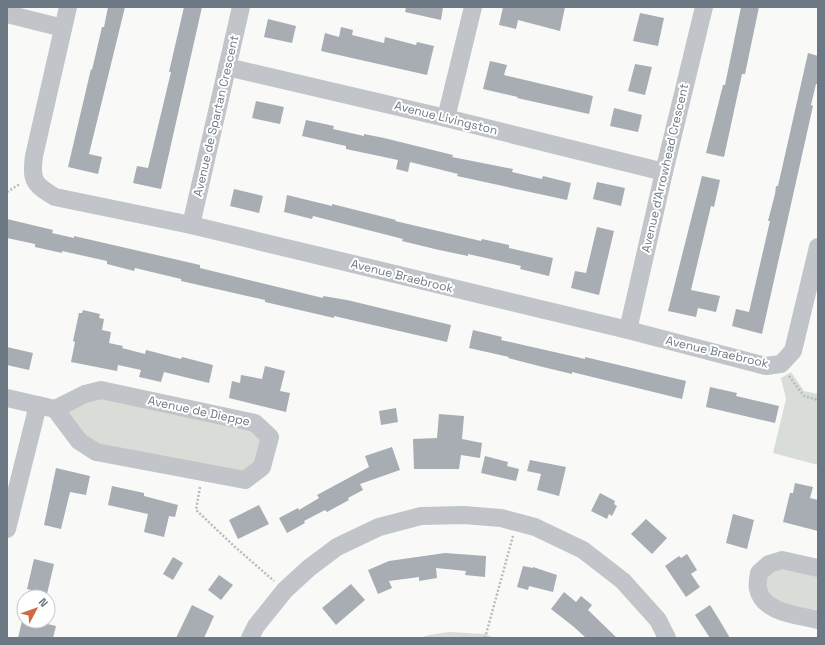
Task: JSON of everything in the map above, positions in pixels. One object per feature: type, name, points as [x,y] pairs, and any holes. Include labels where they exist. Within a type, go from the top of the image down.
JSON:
[{"type":"street","points":[[27,178],[34,156],[68,7]]},
{"type":"street","name":"Avenue de Spartan Crescent","points":[[191,224],[241,7]]},
{"type":"street","points":[[446,118],[473,7]]},
{"type":"street","name":"Avenue d'Arrowhead Crescent","points":[[628,330],[704,7]]},
{"type":"street","points":[[7,14],[63,28]]},
{"type":"street","name":"Avenue Livingston","points":[[227,67],[446,118],[664,172]]},
{"type":"street","name":"Avenue Braebrook","points":[[27,178],[55,197],[191,224],[628,330],[766,366],[784,369]]},
{"type":"street","points":[[784,369],[793,351],[818,247]]},
{"type":"street","name":"Avenue de Dieppe","points":[[101,390],[255,423],[270,437],[262,467],[245,480],[96,452],[79,441],[47,407],[101,390]]},
{"type":"street","points":[[7,398],[47,407],[7,529]]},
{"type":"street","points":[[250,638],[256,626],[285,590],[309,568],[337,547],[380,527],[421,516],[464,515],[500,518],[535,527],[583,550],[623,581],[658,620],[667,638]]},
{"type":"street","points":[[818,568],[782,560],[769,564],[759,573],[757,588],[762,600],[771,608],[818,620]]},
{"type":"path","points":[[7,192],[27,178]]},
{"type":"path","points":[[784,369],[804,396],[818,400]]},
{"type":"path","points":[[202,471],[196,510],[235,547],[285,590]]},
{"type":"path","points":[[485,638],[517,522]]},
{"type":"shaded area","points":[[791,372],[804,391],[818,394],[818,465],[773,453],[786,399],[781,378]]},
{"type":"shaded area","points":[[85,394],[255,423],[270,437],[245,480],[96,452],[55,409]]},
{"type":"shaded area","points":[[769,564],[818,568],[818,620],[771,608],[759,573]]},
{"type":"shaded area","points":[[449,632],[486,634],[494,638],[419,638]]},
{"type":"building","points":[[108,7],[125,7],[89,154],[102,157],[98,174],[68,167],[91,69],[92,70],[102,27],[104,27]]},
{"type":"building","points":[[184,7],[202,7],[161,189],[133,183],[137,166],[148,168],[171,72],[169,72]]},
{"type":"building","points":[[406,7],[443,7],[441,20],[405,12]]},
{"type":"building","points":[[503,7],[565,7],[560,31],[518,20],[516,29],[499,25]]},
{"type":"building","points":[[741,7],[759,7],[745,74],[742,74],[724,157],[706,153],[723,85],[725,85]]},
{"type":"building","points":[[640,13],[664,18],[658,46],[633,41]]},
{"type":"building","points":[[268,19],[296,26],[292,43],[264,37]]},
{"type":"building","points":[[341,27],[353,30],[352,35],[384,43],[385,37],[416,45],[417,42],[434,46],[427,75],[321,51],[325,33],[339,37]]},
{"type":"building","points":[[808,53],[818,56],[818,84],[816,84],[811,105],[813,106],[762,334],[732,326],[736,309],[749,312],[770,221],[768,221],[776,186],[778,186]]},
{"type":"building","points":[[490,61],[507,65],[504,75],[593,96],[589,114],[483,89]]},
{"type":"building","points":[[635,64],[652,67],[645,95],[628,91]]},
{"type":"building","points":[[256,101],[284,107],[280,124],[252,118]]},
{"type":"building","points":[[614,108],[642,115],[638,132],[610,126]]},
{"type":"building","points":[[306,120],[334,126],[333,129],[364,136],[364,134],[384,138],[453,155],[452,157],[513,169],[512,172],[542,179],[543,176],[571,183],[567,200],[457,176],[458,174],[410,162],[408,172],[396,169],[398,160],[346,149],[346,146],[302,136]]},
{"type":"building","points":[[702,176],[720,180],[714,207],[711,206],[691,290],[720,296],[716,312],[698,308],[696,317],[668,311]]},
{"type":"building","points":[[597,182],[625,188],[621,206],[593,199]]},
{"type":"building","points":[[234,189],[263,196],[259,213],[230,206]]},
{"type":"building","points":[[287,195],[332,206],[332,204],[396,220],[395,221],[481,241],[482,239],[509,245],[509,248],[553,258],[549,276],[520,269],[521,266],[468,254],[468,256],[439,250],[402,241],[403,239],[313,216],[312,219],[284,212]]},
{"type":"building","points":[[7,219],[53,230],[52,233],[74,238],[74,236],[200,265],[200,268],[323,298],[323,296],[347,300],[451,325],[447,342],[265,302],[265,300],[181,281],[181,279],[135,268],[134,271],[107,264],[107,261],[62,251],[62,253],[35,247],[35,244],[7,238]]},
{"type":"building","points":[[597,227],[614,231],[599,295],[571,288],[575,271],[586,273]]},
{"type":"building","points":[[83,310],[100,314],[99,318],[104,319],[102,330],[111,332],[109,343],[123,346],[122,348],[145,354],[146,350],[213,365],[209,383],[164,372],[161,382],[139,377],[141,370],[118,365],[117,371],[71,362],[75,342],[73,341],[79,313],[82,313]]},
{"type":"building","points":[[473,330],[502,337],[501,340],[585,359],[585,357],[686,381],[682,399],[572,372],[572,374],[469,348]]},
{"type":"building","points":[[7,347],[33,353],[29,370],[7,365]]},
{"type":"building","points":[[265,366],[285,371],[280,391],[290,393],[286,412],[229,398],[232,381],[240,383],[241,375],[262,379]]},
{"type":"building","points":[[710,387],[737,393],[736,396],[779,406],[775,423],[706,407]]},
{"type":"building","points":[[396,408],[398,422],[381,425],[379,411]]},
{"type":"building","points":[[439,414],[464,416],[462,439],[482,443],[480,458],[461,455],[459,469],[414,469],[413,439],[437,438]]},
{"type":"building","points":[[392,447],[400,470],[360,484],[363,490],[348,498],[349,500],[327,512],[325,510],[304,521],[305,523],[287,533],[279,518],[298,508],[299,510],[319,498],[317,495],[369,467],[365,456]]},
{"type":"building","points":[[485,456],[508,462],[507,466],[519,469],[516,481],[481,473]]},
{"type":"building","points":[[530,460],[566,467],[559,496],[537,490],[541,474],[527,471]]},
{"type":"building","points":[[56,468],[90,476],[86,495],[70,492],[61,529],[44,525]]},
{"type":"building","points":[[795,483],[813,487],[810,498],[818,500],[818,531],[783,522],[790,493],[793,493]]},
{"type":"building","points":[[112,486],[144,493],[144,496],[178,505],[175,517],[169,516],[164,537],[144,532],[148,514],[108,505]]},
{"type":"building","points":[[600,493],[615,501],[614,504],[617,506],[612,516],[609,514],[607,519],[591,511]]},
{"type":"building","points":[[259,505],[269,524],[238,539],[229,520]]},
{"type":"building","points":[[733,514],[754,520],[747,549],[726,543]]},
{"type":"building","points":[[646,519],[667,538],[652,554],[631,534]]},
{"type":"building","points":[[445,553],[486,556],[485,577],[465,575],[466,571],[436,568],[437,578],[419,581],[419,577],[389,581],[392,588],[378,594],[368,570],[389,561]]},
{"type":"building","points":[[687,554],[697,570],[691,574],[700,587],[686,597],[665,566],[679,556],[681,558]]},
{"type":"building","points":[[173,557],[183,563],[173,580],[163,574]]},
{"type":"building","points":[[34,559],[54,564],[48,589],[27,589]]},
{"type":"building","points":[[523,566],[533,567],[557,575],[553,592],[529,586],[528,590],[517,587]]},
{"type":"building","points":[[219,575],[233,585],[221,600],[208,590]]},
{"type":"building","points":[[351,584],[365,600],[336,625],[322,608]]},
{"type":"building","points":[[564,592],[576,602],[581,596],[592,605],[588,610],[617,638],[586,638],[551,609]]},
{"type":"building","points":[[192,605],[214,616],[204,638],[176,638]]},
{"type":"building","points":[[710,605],[730,638],[710,638],[695,615]]},
{"type":"building","points":[[20,629],[55,629],[53,638],[18,638]]}]
